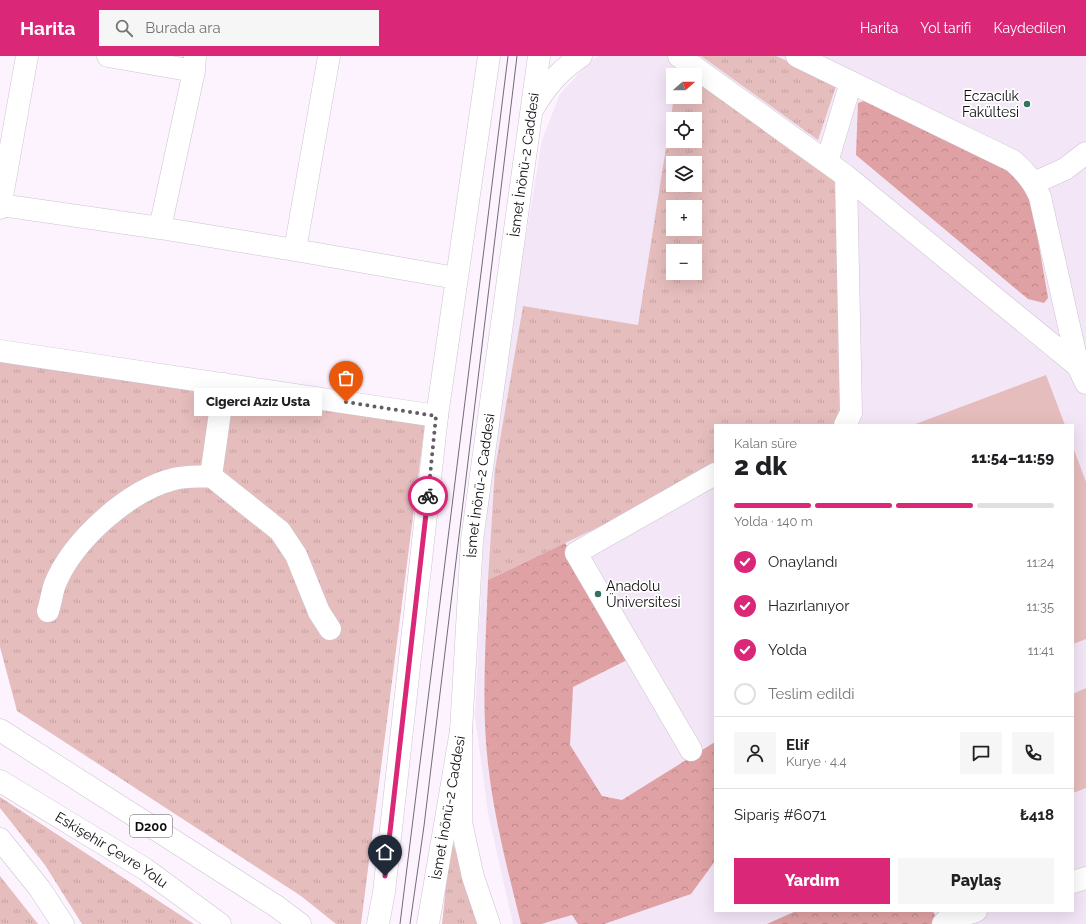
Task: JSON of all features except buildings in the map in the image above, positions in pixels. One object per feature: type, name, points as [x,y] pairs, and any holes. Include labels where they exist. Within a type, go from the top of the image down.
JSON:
[{"type":"main road","points":[[27,56],[0,206],[160,228],[456,278]]},
{"type":"main road","points":[[108,56],[194,64],[160,228]]},
{"type":"main road","points":[[295,250],[329,56]]},
{"type":"main road","points":[[378,924],[384,892],[436,416],[489,56]]},
{"type":"main road","name":"İsmet İnönü-2 Caddesi","points":[[429,920],[461,731],[472,540],[539,56]]},
{"type":"main road","points":[[532,110],[545,88],[562,70],[581,56]]},
{"type":"main road","points":[[679,56],[846,176],[1083,372]]},
{"type":"main road","points":[[797,56],[1013,161],[1025,171],[1034,183],[1040,197],[1083,372]]},
{"type":"main road","points":[[827,162],[851,82]]},
{"type":"main road","points":[[1034,183],[1065,169],[1086,153]]},
{"type":"main road","points":[[846,176],[851,413],[846,424]]},
{"type":"main road","points":[[0,351],[436,416]]},
{"type":"main road","points":[[211,476],[224,384]]},
{"type":"main road","points":[[691,750],[576,553],[714,475]]},
{"type":"main road","points":[[48,610],[56,584],[66,565],[92,530],[131,498],[156,486],[175,479],[211,476],[280,530],[296,555],[318,612],[330,629]]},
{"type":"main road","name":"D200","points":[[0,730],[270,901],[300,924]]},
{"type":"main road","points":[[461,731],[461,822],[473,877],[489,924]]},
{"type":"main road","name":"Eskişehir Çevre Yolu","points":[[0,781],[145,869],[220,924]]},
{"type":"main road","points":[[0,839],[40,889],[63,924]]},
{"type":"main road","points":[[1074,882],[1086,878]]},
{"type":"main road","points":[[943,924],[946,920],[973,912]]},
{"type":"shaded area","name":"Anadolu Üniversitesi","points":[[599,56],[1086,56],[1086,924],[513,924],[488,813],[475,716],[487,471],[542,140],[560,94],[591,60]]},
{"type":"green space","points":[[701,56],[776,56],[837,83],[818,140]]},
{"type":"green space","points":[[702,83],[838,180],[845,407],[836,424],[714,424],[714,471],[488,580],[495,469],[523,306],[638,325],[666,148],[702,148],[702,112],[672,112],[673,104],[702,104]]},
{"type":"green space","points":[[872,98],[1002,160],[1029,188],[1048,298],[1044,303],[1028,299],[856,155],[858,103]]},
{"type":"green space","points":[[0,358],[425,423],[361,924],[336,924],[301,896],[17,711],[0,647]]},
{"type":"green space","points":[[1046,375],[1065,424],[916,424]]},
{"type":"green space","points":[[1074,450],[1086,482],[1086,639],[1074,644]]},
{"type":"green space","points":[[565,543],[631,658],[573,687],[570,745],[602,796],[622,800],[714,743],[714,862],[691,894],[604,924],[578,924],[572,915],[541,924],[521,924],[506,864],[488,764],[484,695],[488,580]]},
{"type":"green space","points":[[1086,688],[1086,788],[1074,793],[1074,694]]},
{"type":"green space","points":[[0,797],[194,924],[82,924],[45,865],[0,808]]},
{"type":"green space","points":[[451,837],[481,924],[442,924]]},
{"type":"green space","points":[[0,876],[38,924],[0,924]]},
{"type":"green space","points":[[794,912],[933,912],[939,924],[767,924]]},
{"type":"tram line","points":[[400,924],[508,56]]},
{"type":"tram line","points":[[410,924],[424,826],[517,56]]},
{"type":"way so far","points":[[346,402],[436,416],[428,496]]},
{"type":"place","name":"Eczacılık Fakültesi","points":[[1027,104]]},
{"type":"place","name":"Cigerci Aziz Usta","points":[[346,402]]},
{"type":"place","name":"Anadolu Üniversitesi","points":[[598,594]]},
{"type":"route","points":[[385,876],[428,496]]}]
